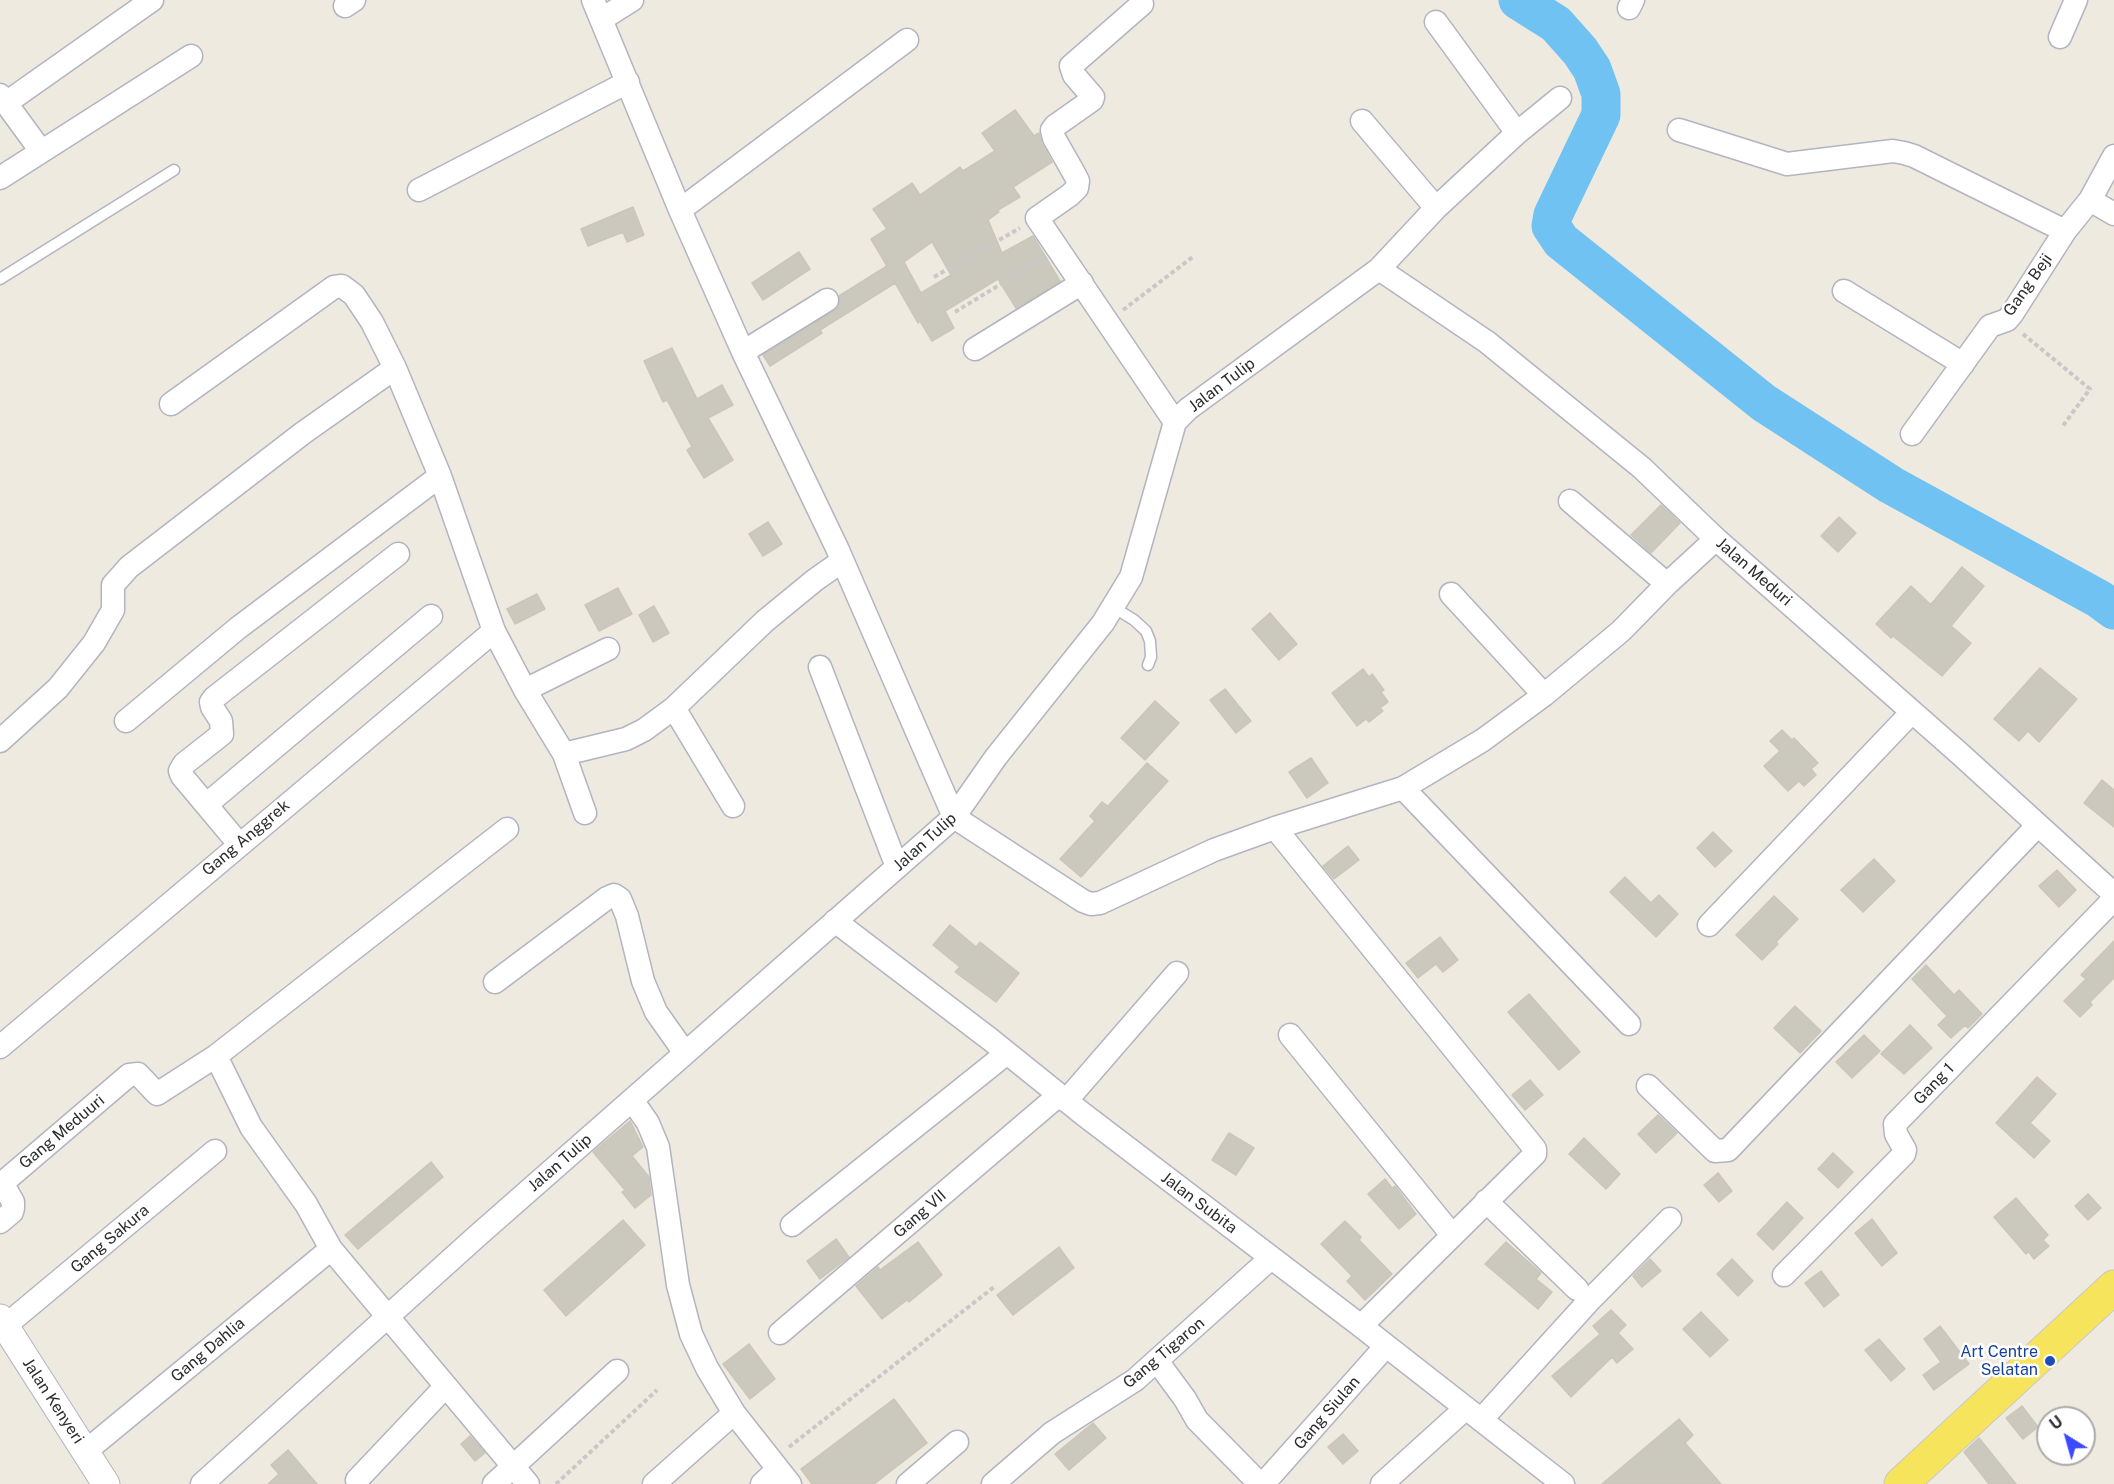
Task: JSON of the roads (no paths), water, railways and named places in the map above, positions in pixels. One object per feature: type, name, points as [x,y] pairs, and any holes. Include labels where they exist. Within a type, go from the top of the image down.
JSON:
[{"type":"main road","points":[[1901,1484],[2114,1287]]},
{"type":"street","points":[[41,151],[3,99],[152,0]]},
{"type":"street","points":[[632,0],[597,9],[680,210],[743,352],[842,561],[954,817],[1083,901],[1092,904],[1100,903],[1214,850],[1275,828],[1403,788],[1483,740],[1544,695],[1621,631],[1716,539]]},
{"type":"street","points":[[2061,38],[2076,0]]},
{"type":"street","points":[[1142,4],[1071,66],[1074,75],[1093,97],[1052,130],[1054,138],[1076,174],[1077,188],[1037,218],[1175,422]]},
{"type":"street","points":[[1436,22],[1517,133]]},
{"type":"street","points":[[680,210],[907,40]]},
{"type":"street","points":[[0,178],[191,56]]},
{"type":"street","points":[[419,190],[627,82]]},
{"type":"street","name":"Jalan Tulip","points":[[202,1484],[476,1237],[954,817],[996,757],[1103,622],[1131,577],[1175,422],[1188,409],[1379,269],[1436,208],[1517,133],[1560,98]]},
{"type":"street","points":[[1362,121],[1436,208]]},
{"type":"street","points":[[1679,130],[1787,164],[1893,151],[1904,153],[2065,231]]},
{"type":"street","name":"Gang Beji","points":[[1912,434],[1990,326],[2007,320],[2012,314],[2065,231],[2090,200],[2114,156]]},
{"type":"street","points":[[2090,200],[2114,214]]},
{"type":"street","name":"Jalan Meduri","points":[[1379,269],[1487,342],[1642,468],[1716,539],[2114,894]]},
{"type":"street","points":[[975,349],[1082,283]]},
{"type":"street","points":[[171,404],[334,287],[342,286],[354,295],[372,322],[395,368],[440,476],[494,631],[525,690],[564,754],[585,813]]},
{"type":"street","points":[[1844,291],[1963,364]]},
{"type":"street","points":[[743,352],[826,300]]},
{"type":"street","points":[[0,741],[58,688],[94,643],[112,610],[113,585],[129,567],[205,507],[395,368]]},
{"type":"street","points":[[126,721],[238,628],[440,476]]},
{"type":"street","points":[[1570,501],[1667,584]]},
{"type":"street","points":[[239,844],[180,771],[184,765],[222,734],[221,721],[211,702],[398,554]]},
{"type":"street","points":[[564,754],[626,738],[644,730],[674,708],[765,621],[842,561]]},
{"type":"street","points":[[1451,594],[1544,695]]},
{"type":"street","points":[[207,804],[431,616]]},
{"type":"street","name":"Gang Anggrek","points":[[0,1047],[494,631]]},
{"type":"street","points":[[525,690],[608,649]]},
{"type":"street","points":[[820,667],[897,867]]},
{"type":"street","points":[[674,708],[733,806]]},
{"type":"street","points":[[1709,925],[1912,712]]},
{"type":"street","points":[[1403,788],[1629,1024]]},
{"type":"street","points":[[1648,1086],[1715,1151],[1728,1150],[2038,825]]},
{"type":"street","points":[[1275,828],[1534,1146],[1534,1154],[1361,1326]]},
{"type":"street","points":[[507,829],[216,1056],[251,1127],[306,1204],[331,1249],[528,1484]]},
{"type":"street","points":[[495,982],[614,895],[620,899],[627,916],[643,981],[656,1012],[685,1053]]},
{"type":"street","name":"Gang 1","points":[[1784,1275],[1904,1154],[1905,1150],[1896,1134],[1895,1124],[2114,899]]},
{"type":"street","name":"Jalan Subita","points":[[835,921],[1563,1484]]},
{"type":"street","name":"Gang VII","points":[[780,1333],[1063,1098],[1177,973]]},
{"type":"street","points":[[1290,1035],[1452,1235]]},
{"type":"street","points":[[792,1225],[1007,1053]]},
{"type":"street","name":"Gang Meduuri","points":[[0,1222],[12,1212],[13,1208],[13,1202],[5,1188],[6,1180],[129,1075],[138,1074],[157,1094],[216,1056]]},
{"type":"street","points":[[632,1100],[648,1123],[658,1147],[678,1286],[686,1318],[707,1368],[734,1413],[776,1474]]},
{"type":"street","name":"Gang Sakura","points":[[5,1333],[215,1151]]},
{"type":"street","points":[[1486,1201],[1577,1289]]},
{"type":"street","points":[[1382,1484],[1474,1414],[1670,1220]]},
{"type":"street","name":"Gang Dahlia","points":[[86,1451],[331,1249]]},
{"type":"street","name":"Gang Tigaron","points":[[993,1484],[1052,1432],[1124,1388],[1271,1258]]},
{"type":"street","name":"Jalan Kenyeri","points":[[5,1333],[106,1484]]},
{"type":"street","name":"Gang Siulan","points":[[1156,1361],[1185,1399],[1197,1420],[1260,1482],[1268,1480],[1386,1346]]},
{"type":"street","points":[[494,1484],[617,1371]]},
{"type":"street","points":[[357,1480],[445,1387]]},
{"type":"street","points":[[654,1484],[734,1413]]},
{"type":"street","points":[[908,1484],[957,1442]]},
{"type":"lane","points":[[0,279],[174,170]]},
{"type":"lane","points":[[1113,607],[1134,620],[1146,631],[1150,641],[1151,657],[1148,665]]},
{"type":"waterway","points":[[1518,0],[1556,24],[1580,51],[1592,69],[1601,94],[1601,115],[1553,215],[1551,226],[1561,241],[1764,403],[1891,485],[2099,599],[2114,610]]},
{"type":"place","name":"Art Centre Selatan","points":[[2050,1361]]}]
